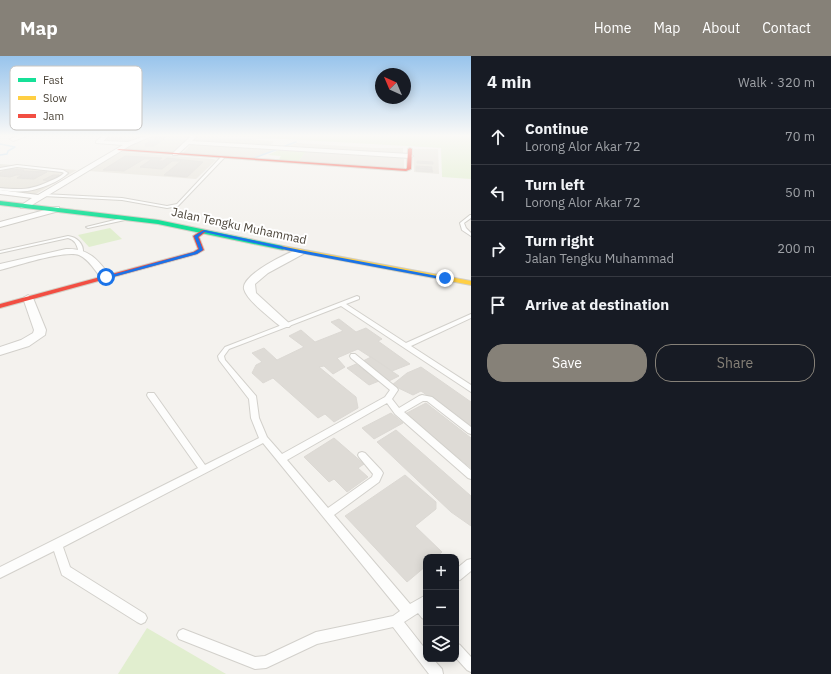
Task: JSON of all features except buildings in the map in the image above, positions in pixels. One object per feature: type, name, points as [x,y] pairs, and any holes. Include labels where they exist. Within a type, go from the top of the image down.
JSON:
[{"type":"street","points":[[24,206],[94,165]]},
{"type":"street","points":[[325,165],[402,170],[410,169],[410,165]]},
{"type":"street","points":[[0,191],[41,196]]},
{"type":"street","name":"Jalan Tengku Muhammad","points":[[1,203],[158,222],[300,252],[471,283]]},
{"type":"street","points":[[0,225],[56,209]]},
{"type":"street","points":[[4,216],[32,216]]},
{"type":"street","points":[[0,306],[195,253],[201,250],[196,236],[204,231]]},
{"type":"street","points":[[247,241],[279,254],[285,260]]},
{"type":"street","points":[[0,267],[61,253],[81,252],[106,277]]},
{"type":"street","points":[[285,325],[252,295],[249,288],[252,280],[300,252]]},
{"type":"street","points":[[0,351],[25,343],[39,335],[40,330],[28,298]]},
{"type":"lane","points":[[41,196],[122,199],[170,207],[178,205],[202,176],[214,165]]},
{"type":"lane","points":[[0,169],[20,166],[63,171],[66,173],[42,188]]},
{"type":"lane","points":[[0,191],[25,192],[42,188],[53,189]]},
{"type":"lane","points":[[471,216],[462,223],[464,229],[471,235]]},
{"type":"lane","points":[[88,227],[127,218]]},
{"type":"lane","points":[[0,252],[68,237],[73,238],[81,246],[81,252]]},
{"type":"lane","points":[[183,636],[254,663],[266,662],[316,638],[395,621],[420,608],[326,514],[264,440],[255,418],[254,398],[222,360],[221,356],[227,348],[357,298]]},
{"type":"lane","points":[[342,304],[471,389]]},
{"type":"lane","points":[[406,346],[471,316]]},
{"type":"lane","points":[[280,459],[388,399],[394,390],[353,356]]},
{"type":"lane","points":[[151,395],[204,470]]},
{"type":"lane","points":[[398,412],[422,398],[429,399],[471,431]]},
{"type":"lane","points":[[388,399],[398,412],[471,475]]},
{"type":"lane","points":[[0,573],[264,440]]},
{"type":"lane","points":[[326,514],[376,479],[378,473],[362,455]]},
{"type":"lane","points":[[57,545],[66,571],[141,618]]},
{"type":"lane","points":[[459,574],[471,564]]},
{"type":"lane","points":[[395,621],[437,674]]},
{"type":"lane","points":[[459,652],[471,666]]},
{"type":"shaded area","points":[[0,165],[77,170],[34,195],[0,190]]},
{"type":"shaded area","points":[[99,165],[211,165],[196,179],[89,171]]},
{"type":"shaded area","points":[[348,165],[404,165],[404,168]]},
{"type":"shaded area","points":[[414,165],[439,165],[439,174],[414,172]]},
{"type":"green space","points":[[442,165],[471,165],[471,179],[442,177]]},
{"type":"green space","points":[[110,228],[122,239],[89,247],[78,235]]},
{"type":"green space","points":[[147,628],[226,674],[118,674]]},
{"type":"traffic: fast","points":[[0,203],[158,222],[283,248]]},
{"type":"traffic: slow","points":[[283,248],[471,283]]},
{"type":"traffic: jam","points":[[332,165],[406,170],[409,169],[409,165]]},
{"type":"traffic: jam","points":[[0,306],[195,253],[201,250],[196,236],[204,231]]},
{"type":"route","points":[[106,277],[195,253],[201,250],[196,236],[204,231],[300,252],[445,278]]}]
